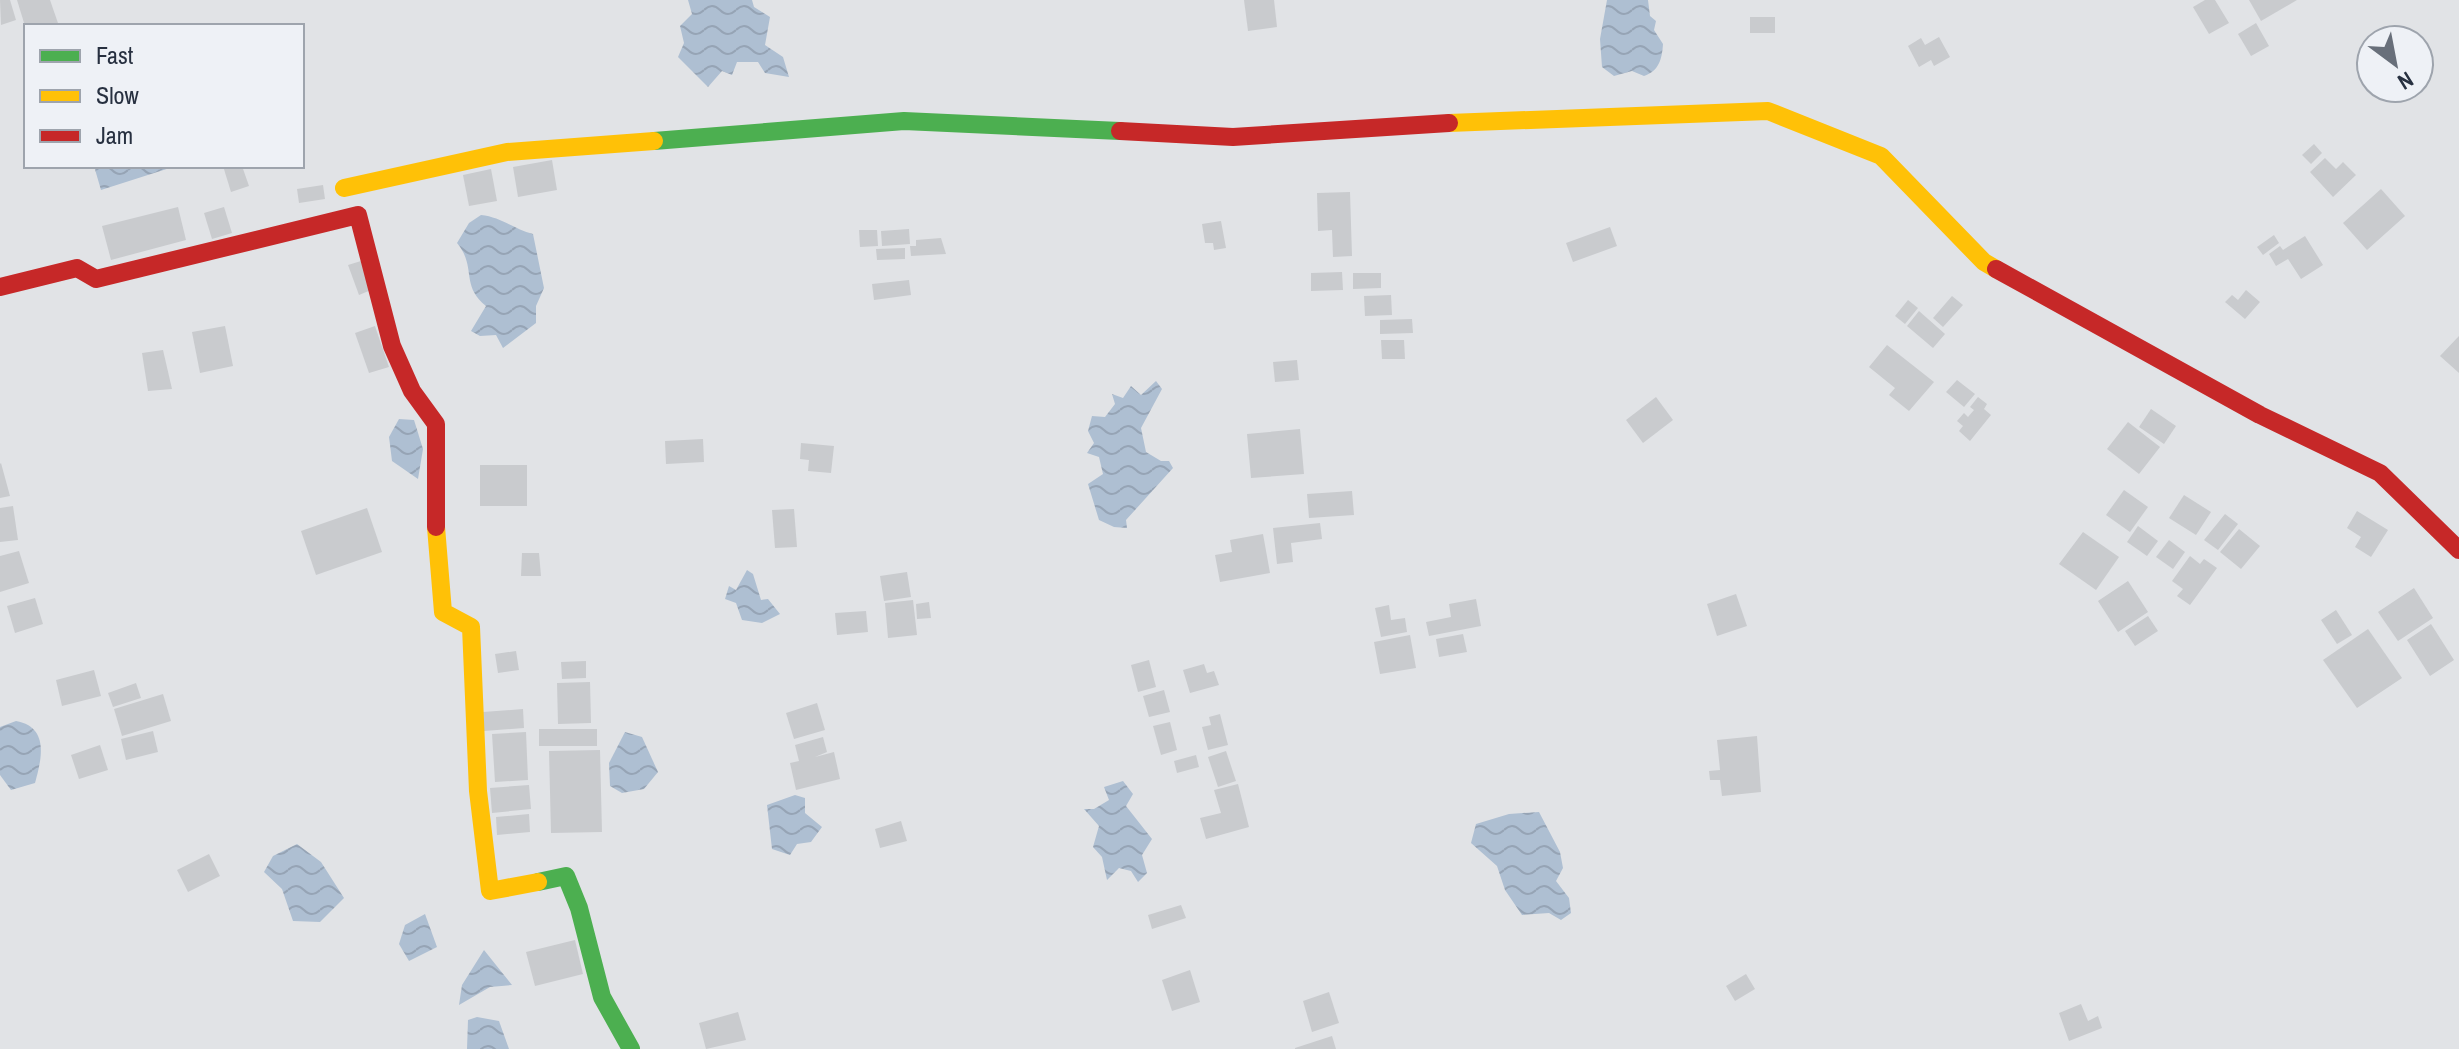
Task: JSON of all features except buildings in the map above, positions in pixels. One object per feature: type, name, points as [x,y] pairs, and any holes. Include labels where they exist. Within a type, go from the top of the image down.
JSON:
[{"type":"street","points":[[344,188],[507,152],[904,121],[1233,137],[1473,122],[1768,111],[1881,156],[1984,262],[2260,415],[2380,473],[2459,550]]},
{"type":"street","points":[[0,287],[77,268],[96,279],[358,215],[392,346],[412,391],[436,424],[436,538],[443,612],[471,627],[478,791],[490,891],[566,876],[579,908],[602,997],[631,1049]]},
{"type":"water","points":[[688,0],[752,0],[754,7],[770,17],[765,45],[783,57],[789,77],[765,73],[758,62],[737,62],[732,75],[722,71],[708,87],[678,57],[684,43],[680,26],[692,14]]},
{"type":"water","points":[[1607,0],[1648,0],[1650,16],[1656,21],[1654,30],[1663,44],[1659,64],[1649,74],[1644,76],[1632,71],[1614,76],[1602,67],[1600,39]]},
{"type":"water","points":[[95,168],[170,168],[101,190]]},
{"type":"water","points":[[481,215],[533,234],[544,288],[536,306],[536,323],[503,348],[496,335],[480,336],[471,331],[486,306],[473,291],[466,260],[457,243],[469,223]]},
{"type":"water","points":[[1156,381],[1162,389],[1141,428],[1146,452],[1161,461],[1169,461],[1173,468],[1126,520],[1127,528],[1114,527],[1099,520],[1088,484],[1103,474],[1099,457],[1087,453],[1094,443],[1088,431],[1092,416],[1105,417],[1115,404],[1112,394],[1123,398],[1131,386],[1141,395]]},
{"type":"water","points":[[399,419],[414,420],[423,449],[418,479],[392,461],[389,437]]},
{"type":"water","points":[[747,570],[753,574],[761,600],[768,599],[780,614],[762,623],[742,620],[736,603],[725,599],[729,586],[736,590]]},
{"type":"water","points":[[16,721],[34,730],[41,754],[35,783],[11,790],[0,775],[0,727]]},
{"type":"water","points":[[625,732],[642,737],[658,772],[644,789],[622,793],[610,786],[609,763]]},
{"type":"water","points":[[1123,781],[1133,794],[1126,806],[1152,839],[1142,855],[1147,873],[1138,882],[1131,871],[1119,868],[1107,880],[1102,857],[1093,847],[1099,826],[1084,809],[1094,809],[1109,800],[1104,787]]},
{"type":"water","points":[[795,795],[805,798],[805,813],[822,827],[811,842],[797,844],[790,855],[772,849],[767,805]]},
{"type":"water","points":[[1539,812],[1560,852],[1563,868],[1556,881],[1569,898],[1571,913],[1561,920],[1549,913],[1522,915],[1505,890],[1497,866],[1471,843],[1476,824],[1509,814]]},
{"type":"water","points":[[297,844],[321,862],[344,898],[320,922],[293,921],[282,889],[264,872],[273,856]]},
{"type":"water","points":[[425,914],[437,947],[409,961],[399,944],[405,925]]},
{"type":"water","points":[[484,950],[512,985],[490,987],[459,1005],[462,985]]},
{"type":"water","points":[[477,1017],[499,1021],[509,1049],[467,1049],[468,1020]]},
{"type":"traffic: fast","points":[[654,141],[904,121],[1120,131]]},
{"type":"traffic: fast","points":[[538,882],[566,876],[579,908],[602,997],[631,1049]]},
{"type":"traffic: slow","points":[[1449,123],[1768,111],[1881,156],[1984,262],[1996,269]]},
{"type":"traffic: slow","points":[[344,188],[507,152],[654,141]]},
{"type":"traffic: slow","points":[[436,527],[443,612],[471,627],[478,791],[490,891],[538,882]]},
{"type":"traffic: jam","points":[[1120,131],[1233,137],[1449,123]]},
{"type":"traffic: jam","points":[[0,287],[77,268],[96,279],[358,215],[392,346],[412,391],[436,424],[436,527]]},
{"type":"traffic: jam","points":[[1996,269],[2260,415],[2380,473],[2459,550]]}]
